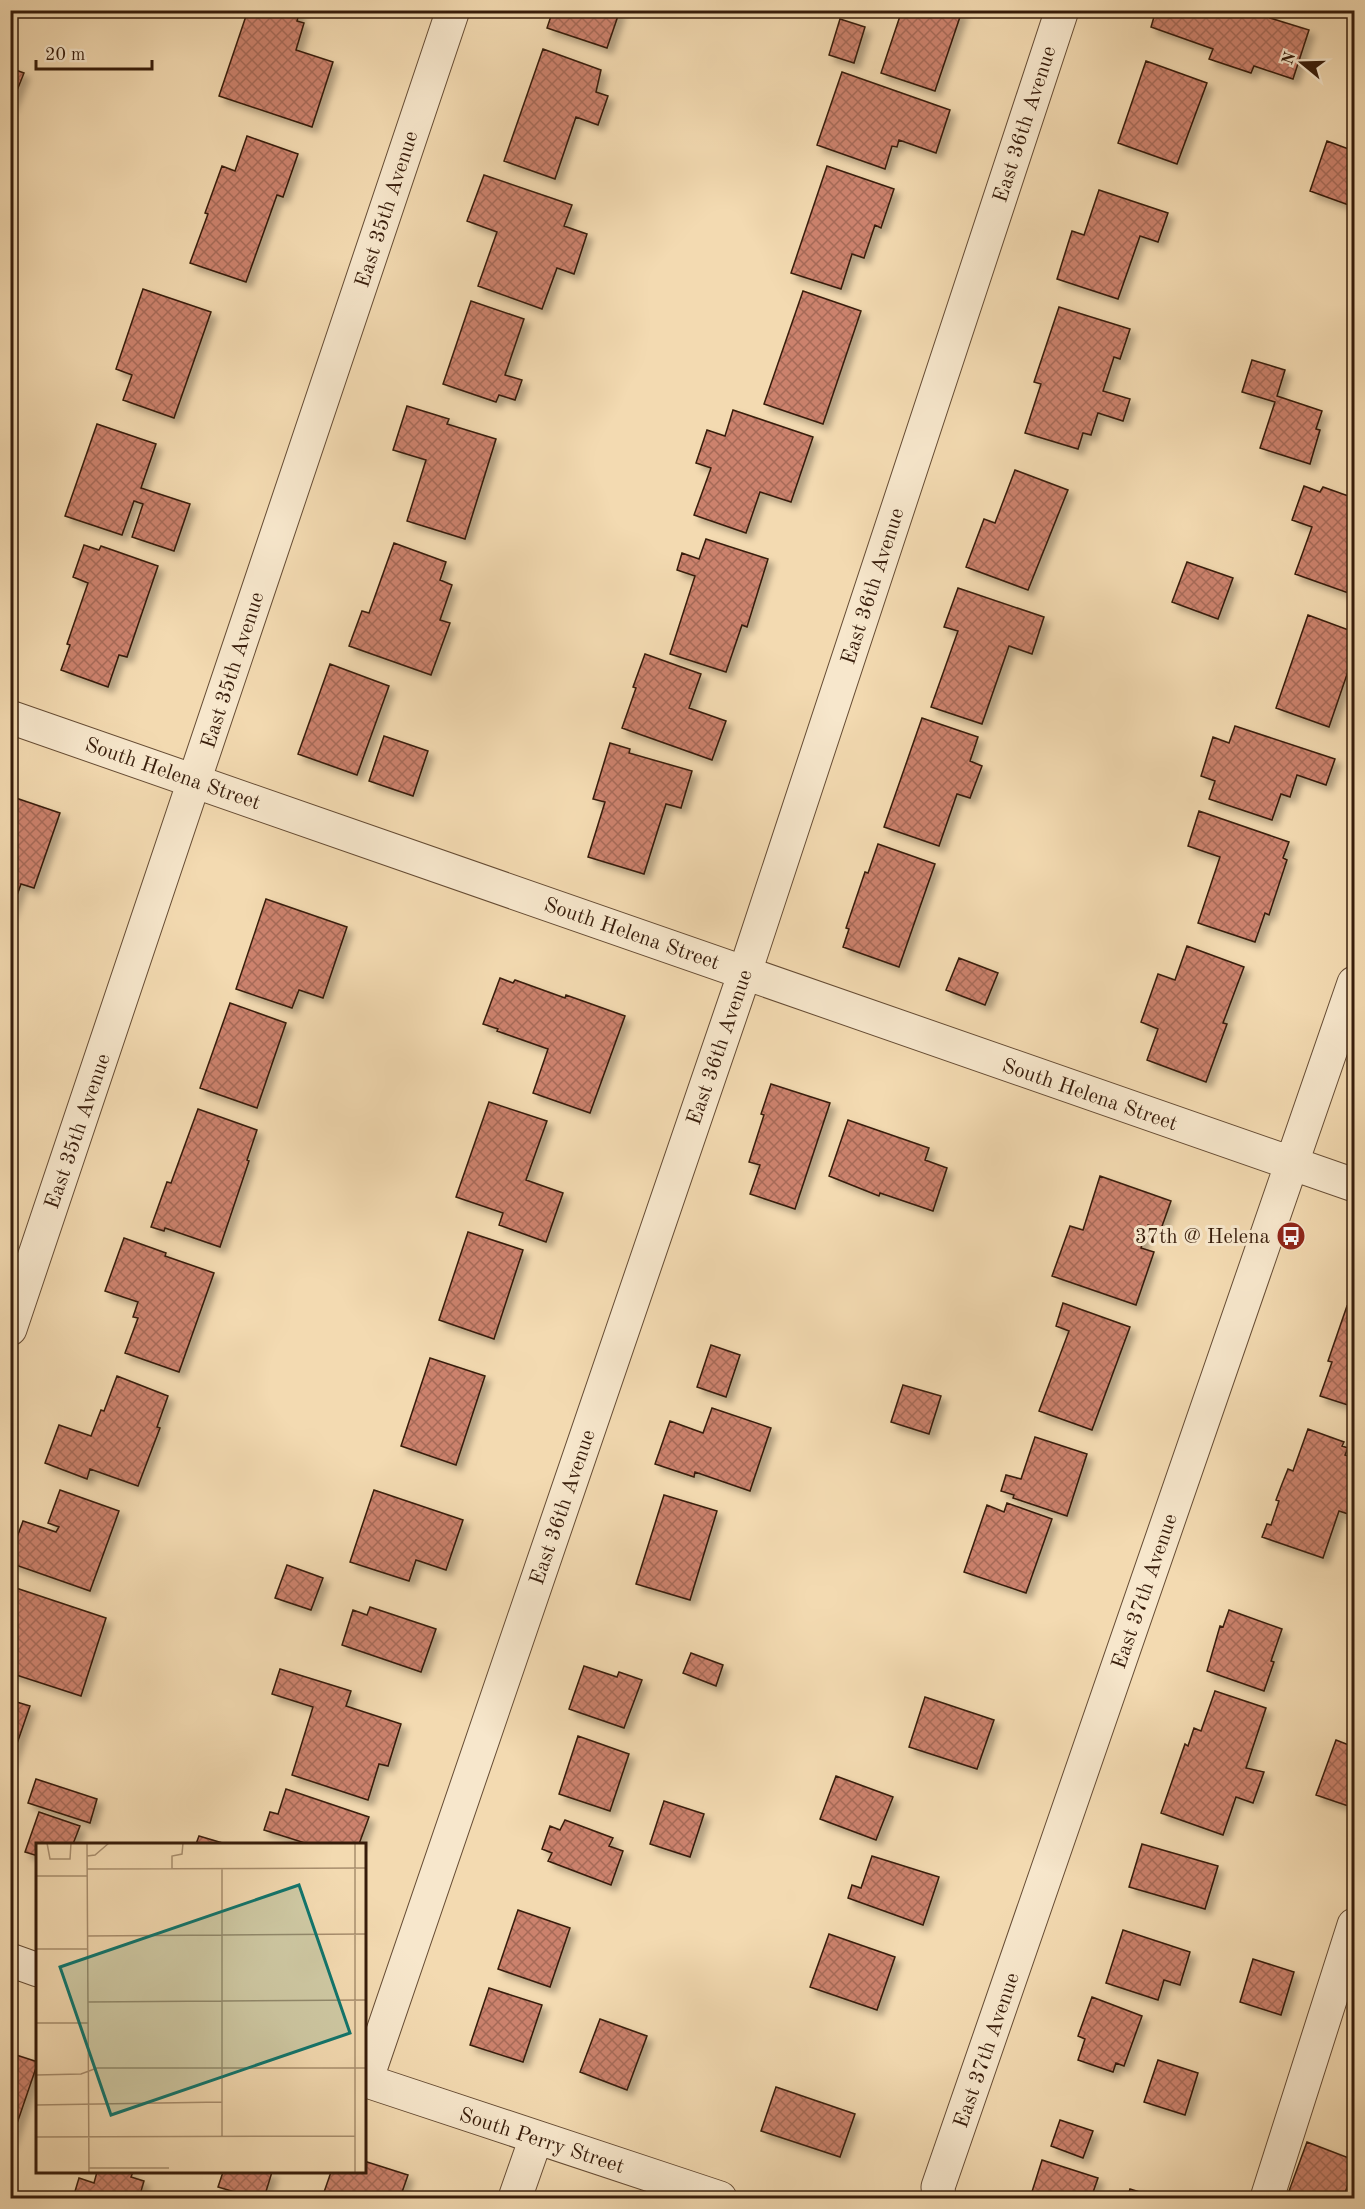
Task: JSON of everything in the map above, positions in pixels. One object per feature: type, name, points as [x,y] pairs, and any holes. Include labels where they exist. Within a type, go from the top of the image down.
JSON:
[{"type":"street","name":"East 35th Avenue","points":[[10,1329],[453,10]]},
{"type":"street","name":"East 36th Avenue","points":[[366,2077],[745,972],[1062,10]]},
{"type":"street","name":"South Helena Street","points":[[10,717],[1354,1185]]},
{"type":"street","name":"East 37th Avenue","points":[[939,2199],[938,2187],[1354,983]]},
{"type":"street","points":[[1267,2199],[1354,1925]]},
{"type":"street","points":[[10,1960],[36,1969]]},
{"type":"street","name":"South Perry Street","points":[[366,2080],[720,2199]]},
{"type":"street","points":[[515,2199],[536,2138]]},
{"type":"building","points":[[248,10],[300,10],[297,21],[304,23],[296,50],[333,62],[312,127],[219,96]]},
{"type":"building","points":[[553,10],[620,10],[607,48],[547,28]]},
{"type":"building","points":[[902,10],[962,11],[935,91],[881,73]]},
{"type":"building","points":[[1156,10],[1273,10],[1270,18],[1309,30],[1293,79],[1254,66],[1251,73],[1209,59],[1213,49],[1151,27]]},
{"type":"building","points":[[840,19],[865,27],[854,63],[829,55]]},
{"type":"building","points":[[543,49],[601,70],[596,92],[608,96],[598,125],[576,117],[555,179],[504,161]]},
{"type":"building","points":[[1146,61],[1207,83],[1177,164],[1118,143]]},
{"type":"building","points":[[10,68],[24,73],[10,108]]},
{"type":"building","points":[[842,72],[950,110],[936,153],[899,140],[897,147],[892,146],[885,169],[817,145]]},
{"type":"building","points":[[247,136],[298,154],[283,197],[277,195],[246,282],[190,263],[222,166],[235,171]]},
{"type":"building","points":[[1327,141],[1354,151],[1354,207],[1310,191]]},
{"type":"building","points":[[827,166],[894,189],[881,228],[875,225],[864,258],[852,254],[841,289],[791,273]]},
{"type":"building","points":[[484,175],[572,205],[564,226],[587,234],[574,274],[557,268],[542,309],[478,286],[497,232],[467,221]]},
{"type":"building","points":[[1099,190],[1168,213],[1158,242],[1140,236],[1118,299],[1057,279],[1072,231],[1084,235]]},
{"type":"building","points":[[143,289],[211,312],[174,418],[123,400],[132,375],[116,369]]},
{"type":"building","points":[[803,291],[861,311],[823,424],[764,404]]},
{"type":"building","points":[[471,301],[524,319],[505,375],[522,380],[515,400],[499,395],[496,402],[443,384]]},
{"type":"building","points":[[1059,307],[1130,329],[1120,359],[1114,357],[1103,391],[1130,399],[1123,421],[1098,413],[1091,435],[1083,433],[1078,449],[1025,433],[1041,384],[1034,382]]},
{"type":"building","points":[[1252,360],[1285,370],[1277,396],[1322,411],[1316,429],[1320,430],[1310,464],[1260,448],[1275,402],[1242,392]]},
{"type":"building","points":[[407,406],[449,419],[447,424],[496,439],[465,539],[407,521],[426,460],[393,450]]},
{"type":"building","points":[[733,410],[813,437],[791,502],[760,492],[746,533],[694,515],[711,468],[696,463],[707,430],[725,436]]},
{"type":"building","points":[[97,424],[156,444],[141,488],[190,504],[174,551],[132,537],[143,504],[134,501],[122,535],[65,516]]},
{"type":"building","points":[[1015,470],[1068,490],[1028,590],[966,567],[984,519],[995,523]]},
{"type":"building","points":[[1304,486],[1320,492],[1323,487],[1354,498],[1354,595],[1295,574],[1312,527],[1292,520]]},
{"type":"building","points":[[706,539],[768,559],[747,627],[742,625],[726,672],[670,654],[695,576],[677,570],[682,553],[699,559]]},
{"type":"building","points":[[394,543],[446,562],[440,580],[452,585],[440,620],[450,623],[431,675],[349,646],[362,611],[369,613]]},
{"type":"building","points":[[84,545],[99,550],[101,546],[158,566],[127,657],[119,655],[108,687],[61,670],[70,645],[67,644],[88,583],[73,577]]},
{"type":"building","points":[[1187,562],[1233,578],[1218,619],[1172,602]]},
{"type":"building","points":[[958,588],[1044,617],[1032,654],[1009,646],[982,724],[931,707],[958,631],[944,627]]},
{"type":"building","points":[[1308,615],[1354,632],[1354,654],[1329,727],[1276,708]]},
{"type":"building","points":[[645,654],[701,674],[689,708],[726,721],[712,760],[622,728]]},
{"type":"building","points":[[330,664],[389,686],[357,775],[298,754]]},
{"type":"building","points":[[922,718],[978,737],[970,761],[982,766],[970,798],[957,794],[939,846],[884,827]]},
{"type":"building","points":[[1235,726],[1335,759],[1326,785],[1297,775],[1290,797],[1281,794],[1272,820],[1209,799],[1215,781],[1201,776],[1213,737],[1229,743]]},
{"type":"building","points":[[384,736],[428,751],[413,796],[369,781]]},
{"type":"building","points":[[610,743],[630,749],[629,753],[692,771],[681,808],[666,804],[644,874],[588,857],[605,802],[593,799]]},
{"type":"building","points":[[10,796],[60,813],[34,888],[21,884],[10,915]]},
{"type":"building","points":[[1199,811],[1289,842],[1283,858],[1287,860],[1269,915],[1265,913],[1255,942],[1198,923],[1220,857],[1188,846]]},
{"type":"building","points":[[878,844],[935,864],[899,967],[843,947],[849,929],[846,928],[865,872],[868,873]]},
{"type":"building","points":[[266,899],[347,927],[323,998],[299,990],[292,1008],[236,989]]},
{"type":"building","points":[[1187,946],[1244,967],[1223,1023],[1227,1024],[1206,1082],[1147,1060],[1158,1029],[1141,1022],[1158,974],[1175,980]]},
{"type":"building","points":[[959,958],[998,973],[985,1005],[946,990]]},
{"type":"building","points":[[500,978],[513,983],[515,980],[565,998],[566,995],[625,1016],[590,1113],[533,1093],[548,1049],[483,1024]]},
{"type":"building","points":[[230,1003],[286,1023],[257,1108],[200,1088]]},
{"type":"building","points":[[771,1084],[830,1103],[795,1209],[750,1194],[760,1165],[749,1162]]},
{"type":"building","points":[[489,1102],[547,1121],[526,1180],[563,1193],[546,1242],[499,1225],[503,1213],[456,1197]]},
{"type":"building","points":[[198,1109],[257,1130],[220,1247],[165,1228],[164,1231],[151,1227],[167,1182],[171,1183]]},
{"type":"building","points":[[848,1120],[929,1148],[925,1160],[947,1168],[933,1211],[880,1193],[879,1196],[829,1176]]},
{"type":"building","points":[[1100,1176],[1171,1201],[1161,1229],[1148,1225],[1141,1248],[1154,1252],[1136,1305],[1052,1276],[1070,1226],[1083,1230]]},
{"type":"building","points":[[468,1232],[523,1250],[494,1339],[439,1320]]},
{"type":"building","points":[[124,1238],[166,1253],[165,1256],[214,1273],[179,1372],[125,1353],[138,1318],[133,1317],[138,1302],[105,1291]]},
{"type":"building","points":[[1354,1296],[1354,1407],[1320,1396],[1332,1362],[1328,1361],[1347,1306],[1351,1307]]},
{"type":"building","points":[[1063,1303],[1130,1327],[1092,1430],[1039,1411],[1069,1331],[1056,1326]]},
{"type":"building","points":[[711,1345],[740,1355],[726,1397],[697,1387]]},
{"type":"building","points":[[430,1358],[485,1376],[456,1465],[401,1446]]},
{"type":"building","points":[[117,1376],[168,1396],[157,1427],[160,1428],[138,1486],[90,1469],[87,1479],[45,1463],[59,1425],[91,1436],[101,1410],[104,1411]]},
{"type":"building","points":[[903,1385],[941,1396],[929,1434],[891,1422]]},
{"type":"building","points":[[712,1408],[771,1428],[750,1491],[695,1472],[694,1477],[655,1464],[670,1421],[703,1433]]},
{"type":"building","points":[[1308,1429],[1344,1442],[1342,1446],[1348,1448],[1345,1455],[1354,1458],[1354,1516],[1339,1511],[1323,1558],[1262,1537],[1267,1524],[1271,1525],[1282,1484],[1288,1469],[1293,1471]]},
{"type":"building","points":[[1035,1437],[1087,1454],[1067,1516],[1013,1498],[1014,1495],[1001,1491],[1006,1475],[1021,1479]]},
{"type":"building","points":[[60,1490],[119,1511],[90,1591],[10,1563],[10,1556],[23,1521],[56,1532],[59,1527],[48,1523]]},
{"type":"building","points":[[374,1490],[463,1520],[446,1570],[416,1560],[409,1581],[350,1562]]},
{"type":"building","points":[[664,1495],[717,1511],[690,1600],[636,1584]]},
{"type":"building","points":[[1007,1503],[1052,1519],[1026,1593],[964,1572],[987,1505],[1004,1512]]},
{"type":"building","points":[[287,1565],[323,1578],[311,1610],[275,1598]]},
{"type":"building","points":[[16,1588],[106,1618],[81,1696],[10,1673],[10,1604]]},
{"type":"building","points":[[370,1607],[436,1629],[421,1672],[342,1645],[353,1610],[367,1615]]},
{"type":"building","points":[[1229,1610],[1282,1629],[1264,1691],[1207,1671],[1220,1626],[1223,1627]]},
{"type":"building","points":[[691,1653],[723,1665],[716,1686],[683,1673]]},
{"type":"building","points":[[584,1666],[617,1677],[619,1672],[642,1680],[624,1728],[569,1709]]},
{"type":"building","points":[[280,1669],[351,1691],[346,1706],[401,1724],[388,1766],[379,1764],[368,1800],[292,1775],[313,1707],[272,1694]]},
{"type":"building","points":[[1215,1691],[1266,1708],[1246,1768],[1264,1772],[1253,1803],[1236,1797],[1223,1835],[1161,1813],[1185,1744],[1188,1746],[1194,1728],[1201,1731]]},
{"type":"building","points":[[925,1697],[994,1720],[977,1769],[909,1747]]},
{"type":"building","points":[[10,1700],[30,1706],[10,1764]]},
{"type":"building","points":[[578,1736],[629,1754],[610,1811],[559,1794]]},
{"type":"building","points":[[1336,1740],[1354,1747],[1354,1808],[1316,1795]]},
{"type":"building","points":[[836,1776],[893,1797],[876,1840],[820,1819]]},
{"type":"building","points":[[36,1779],[97,1799],[90,1823],[28,1803]]},
{"type":"building","points":[[286,1789],[369,1817],[359,1843],[305,1843],[264,1830],[270,1812],[278,1814]]},
{"type":"building","points":[[664,1801],[704,1814],[690,1857],[650,1844]]},
{"type":"building","points":[[39,1812],[80,1826],[73,1843],[36,1843],[36,1855],[25,1852]]},
{"type":"building","points":[[565,1820],[613,1838],[609,1846],[623,1851],[611,1885],[548,1861],[552,1853],[542,1849],[550,1826],[560,1830]]},
{"type":"building","points":[[199,1836],[223,1843],[196,1843]]},
{"type":"building","points":[[1142,1844],[1218,1866],[1205,1909],[1129,1887]]},
{"type":"building","points":[[872,1856],[939,1877],[923,1925],[848,1898],[852,1885],[861,1888]]},
{"type":"building","points":[[518,1910],[570,1928],[550,1987],[498,1969]]},
{"type":"building","points":[[1123,1930],[1190,1952],[1180,1985],[1164,1980],[1158,2000],[1106,1983]]},
{"type":"building","points":[[829,1934],[895,1957],[877,2010],[810,1987]]},
{"type":"building","points":[[1253,1959],[1294,1972],[1281,2015],[1240,2002]]},
{"type":"building","points":[[489,1988],[542,2005],[523,2062],[470,2045]]},
{"type":"building","points":[[1092,1997],[1142,2016],[1124,2066],[1116,2063],[1113,2072],[1078,2060],[1085,2039],[1078,2036]]},
{"type":"building","points":[[600,2019],[647,2036],[627,2090],[580,2072]]},
{"type":"building","points":[[10,2053],[36,2061],[36,2068],[10,2144]]},
{"type":"building","points":[[1158,2060],[1198,2073],[1185,2115],[1144,2102]]},
{"type":"building","points":[[776,2087],[855,2114],[840,2157],[761,2131]]},
{"type":"building","points":[[1060,2120],[1093,2131],[1083,2158],[1051,2146]]},
{"type":"building","points":[[1307,2142],[1354,2160],[1354,2169],[1343,2198],[1308,2198],[1289,2191]]},
{"type":"building","points":[[1042,2160],[1098,2178],[1091,2198],[1030,2198]]},
{"type":"building","points":[[366,2162],[408,2175],[400,2198],[322,2198],[331,2173],[366,2173]]},
{"type":"building","points":[[97,2173],[133,2173],[131,2177],[144,2181],[139,2198],[73,2198],[79,2178],[94,2183]]},
{"type":"building","points":[[223,2173],[272,2173],[264,2198],[255,2198],[218,2187]]},
{"type":"building","points":[[1130,2189],[1159,2198],[1127,2198]]},
{"type":"place","name":"37th @ Helena","points":[[1291,1236]]}]
